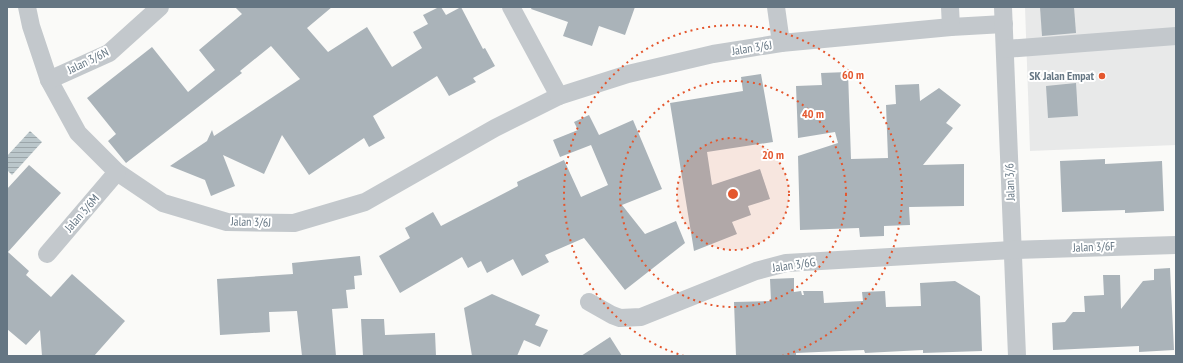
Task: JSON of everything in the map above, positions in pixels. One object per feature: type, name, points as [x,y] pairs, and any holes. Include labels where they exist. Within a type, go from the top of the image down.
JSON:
[{"type":"street","name":"Jalan 3/6J","points":[[27,7],[31,26],[49,80],[78,133],[117,172],[163,203],[227,222],[294,223],[365,202],[495,128],[559,96],[628,74],[713,54],[781,43],[951,27],[1003,15]]},
{"type":"street","name":"Jalan 3/6N","points":[[49,80],[109,53],[160,7]]},
{"type":"street","points":[[512,7],[559,96]]},
{"type":"street","points":[[776,7],[781,43]]},
{"type":"street","points":[[950,7],[951,27]]},
{"type":"street","name":"Jalan 3/6","points":[[1003,15],[1017,356]]},
{"type":"street","points":[[1005,49],[1176,36]]},
{"type":"street","name":"Jalan 3/6M","points":[[47,254],[117,172]]},
{"type":"street","name":"Jalan 3/6F","points":[[1012,250],[1176,245]]},
{"type":"street","name":"Jalan 3/6G","points":[[589,302],[612,315],[620,318],[630,318],[652,314],[756,271],[786,264],[1012,250]]},
{"type":"shaded area","name":"SK Jalan Empat","points":[[1025,7],[1176,7],[1176,145],[1030,151]]},
{"type":"shaded area","points":[[30,131],[42,142],[12,175],[7,170],[7,156]]},
{"type":"building","points":[[235,7],[332,7],[307,28],[328,52],[367,27],[392,67],[422,48],[413,32],[428,24],[423,15],[441,7],[446,15],[461,7],[483,49],[485,48],[495,66],[473,78],[476,82],[449,96],[437,76],[373,116],[385,138],[369,147],[364,138],[309,175],[282,135],[264,174],[223,155],[235,186],[211,196],[205,180],[170,166],[207,141],[212,130],[214,136],[300,79],[271,46],[240,71],[242,73],[126,163],[108,141],[116,134],[87,98],[152,47],[188,92],[215,70],[199,50],[242,14]]},
{"type":"building","points":[[532,7],[635,7],[625,35],[599,26],[592,46],[563,36],[568,22],[531,9]]},
{"type":"building","points":[[1040,7],[1074,7],[1076,33],[1042,36]]},
{"type":"building","points":[[848,72],[851,159],[888,158],[886,105],[896,104],[895,85],[919,84],[920,101],[939,88],[961,105],[946,123],[953,128],[923,165],[964,164],[964,206],[909,207],[910,225],[884,226],[884,236],[860,237],[859,228],[800,230],[798,156],[838,143],[835,132],[798,138],[796,86],[822,85],[821,73]]},
{"type":"building","points":[[761,74],[773,142],[707,152],[712,185],[760,169],[770,199],[748,206],[751,215],[732,222],[737,234],[694,251],[670,103],[743,91],[741,77]]},
{"type":"building","points":[[1076,83],[1078,116],[1048,118],[1046,86]]},
{"type":"building","points":[[589,115],[599,135],[633,120],[662,189],[622,205],[645,234],[676,221],[685,243],[625,290],[584,238],[545,255],[549,262],[522,276],[513,259],[487,273],[481,261],[468,268],[462,257],[400,293],[379,256],[410,238],[405,228],[433,212],[441,226],[518,186],[517,182],[564,160],[581,197],[608,185],[591,145],[560,157],[553,140],[578,130],[574,122]]},
{"type":"building","points":[[1105,159],[1105,164],[1162,161],[1164,211],[1125,213],[1125,210],[1062,212],[1060,161]]},
{"type":"building","points":[[29,165],[61,193],[8,252],[29,271],[26,275],[51,297],[72,274],[125,321],[94,356],[42,356],[40,330],[26,345],[7,329],[7,189]]},
{"type":"building","points":[[360,256],[362,275],[354,276],[355,289],[346,290],[348,308],[332,309],[336,356],[302,356],[297,311],[269,312],[270,332],[220,335],[217,279],[293,274],[292,263]]},
{"type":"building","points":[[1170,268],[1174,350],[1139,352],[1139,346],[1053,350],[1052,323],[1065,322],[1073,312],[1085,312],[1084,296],[1104,295],[1103,275],[1120,275],[1121,309],[1143,281],[1154,280],[1154,269]]},
{"type":"building","points":[[794,278],[794,292],[801,291],[802,295],[804,295],[803,291],[823,291],[824,303],[863,301],[862,292],[885,291],[886,307],[921,306],[920,283],[955,281],[980,296],[982,351],[923,353],[923,350],[865,353],[864,350],[796,353],[796,356],[736,356],[734,302],[771,301],[770,279]]},
{"type":"building","points":[[492,294],[540,315],[535,325],[548,330],[540,347],[524,340],[517,356],[472,356],[464,308]]},
{"type":"building","points":[[361,319],[384,319],[385,335],[435,333],[436,356],[363,356]]},
{"type":"building","points":[[610,337],[622,356],[581,356]]},
{"type":"place","name":"SK Jalan Empat","points":[[1102,76]]}]
